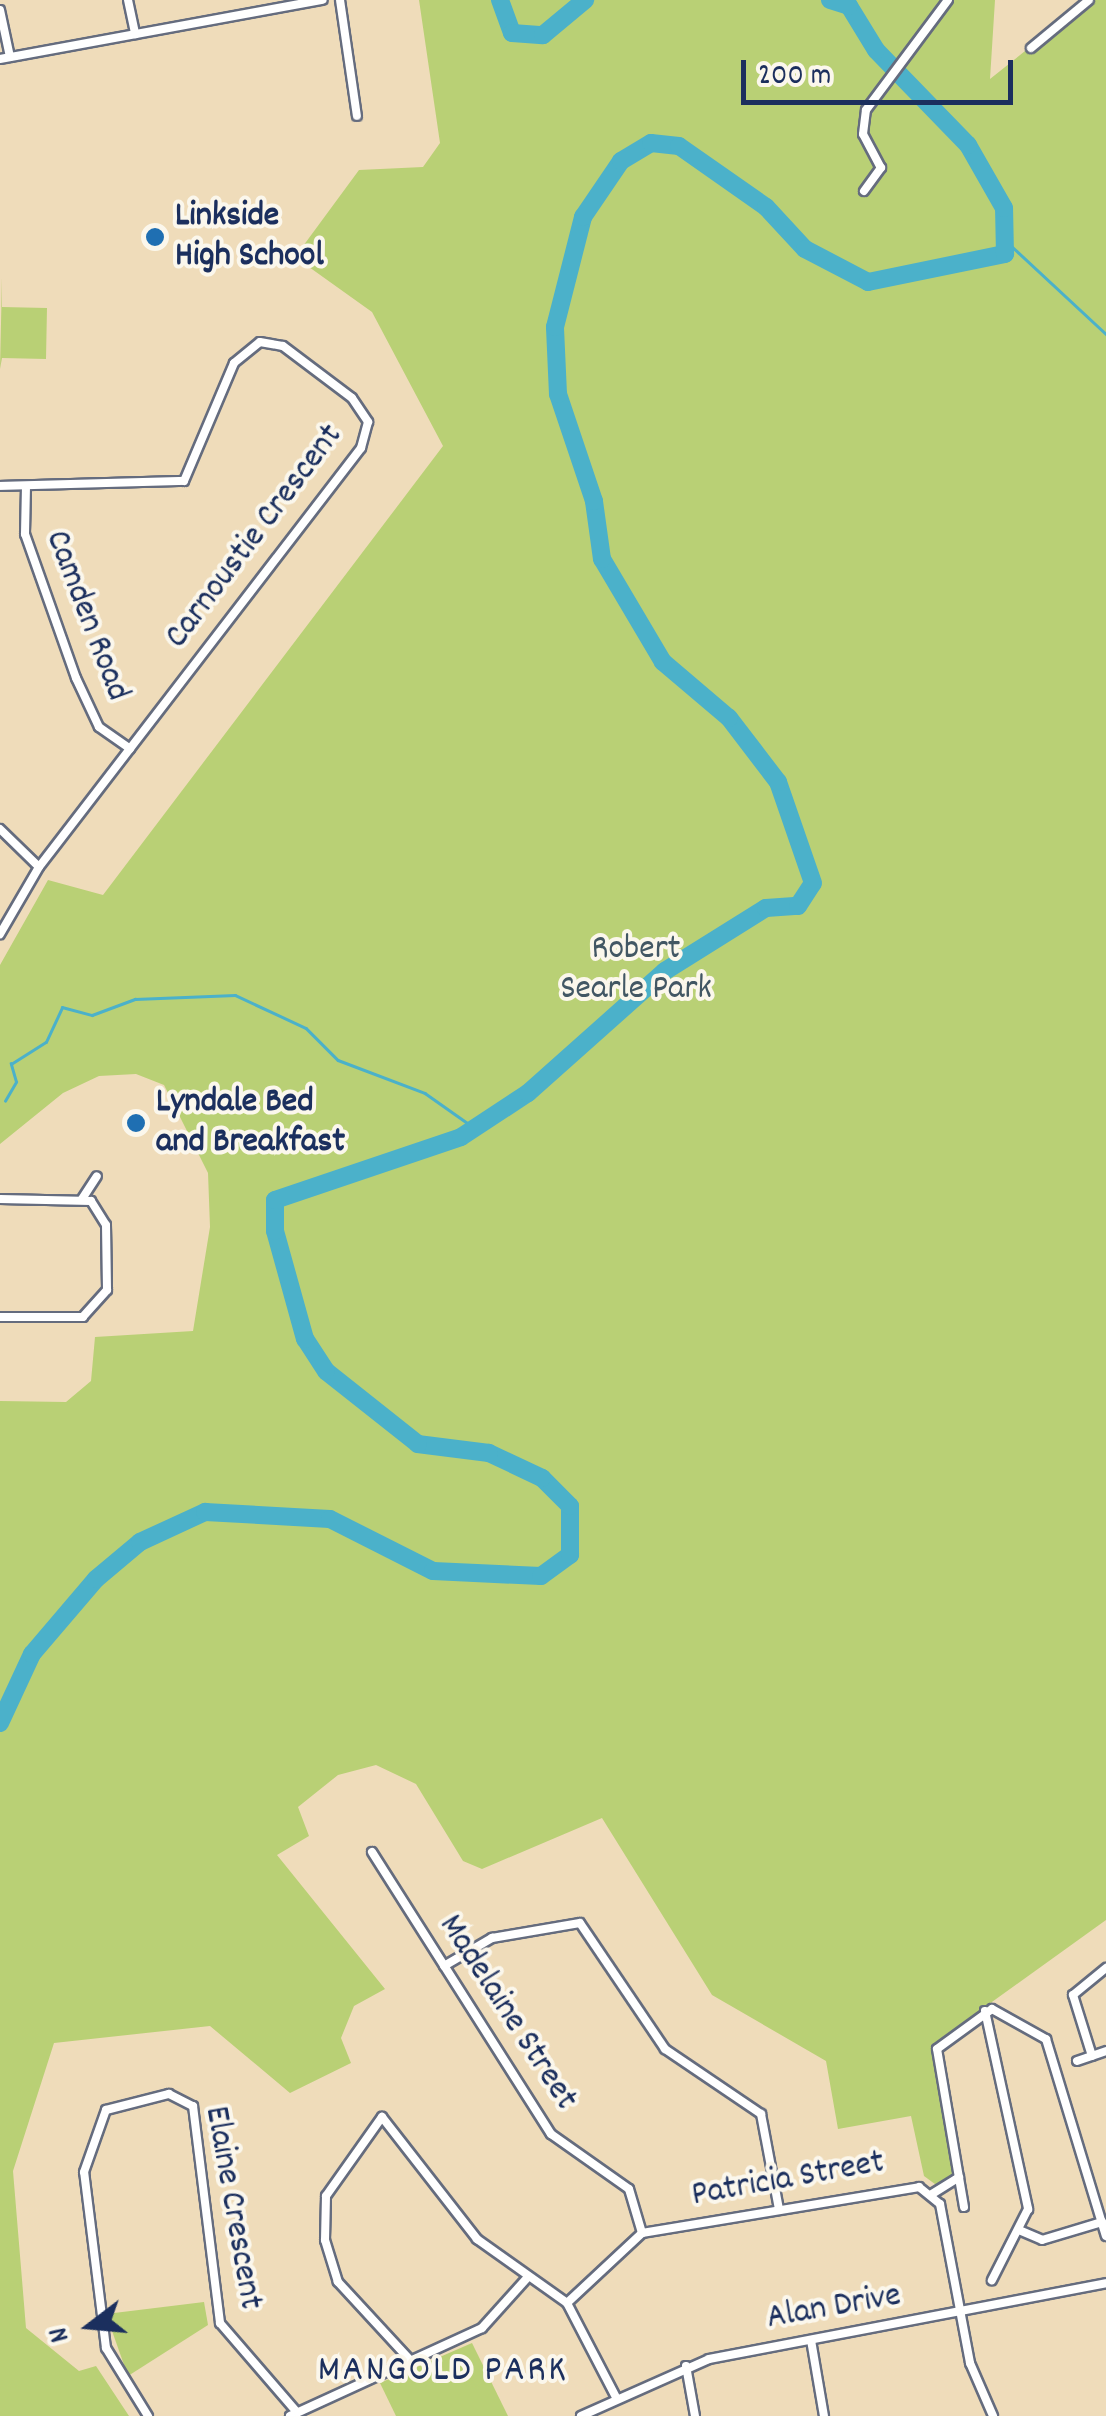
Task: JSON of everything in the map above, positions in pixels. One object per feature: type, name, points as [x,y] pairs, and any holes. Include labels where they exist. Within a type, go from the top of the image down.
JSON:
[{"type":"street","points":[[128,0],[135,34]]},
{"type":"street","points":[[0,10],[5,58],[323,0]]},
{"type":"street","points":[[340,0],[356,116]]},
{"type":"street","points":[[864,192],[880,163],[863,118],[948,0]]},
{"type":"street","points":[[1032,48],[1088,0]]},
{"type":"street","name":"Carnoustie Crescent","points":[[0,486],[184,481],[234,363],[260,342],[282,346],[366,414],[361,448],[40,868],[0,934]]},
{"type":"street","name":"Camden Road","points":[[26,486],[25,534],[82,696],[99,727],[130,748]]},
{"type":"street","points":[[0,829],[40,868]]},
{"type":"street","points":[[82,1199],[97,1176]]},
{"type":"street","points":[[0,1199],[82,1199],[106,1225],[100,1308],[83,1317],[0,1318]]},
{"type":"street","name":"Madelaine Street","points":[[372,1852],[550,2134],[629,2189],[642,2233]]},
{"type":"street","points":[[444,1966],[492,1938],[580,1922],[664,2049],[761,2114],[779,2209]]},
{"type":"street","points":[[1092,2056],[1073,1995],[1106,1968]]},
{"type":"street","points":[[964,2207],[938,2049],[986,2011]]},
{"type":"street","points":[[986,2011],[1046,2039],[1106,2236]]},
{"type":"street","points":[[986,2011],[1028,2206],[992,2280]]},
{"type":"street","points":[[1076,2062],[1106,2050]]},
{"type":"street","name":"Elaine Crescent","points":[[148,2416],[106,2348],[84,2172],[106,2110],[169,2094],[193,2106],[220,2322],[292,2413]]},
{"type":"street","points":[[411,2361],[333,2274],[323,2217],[326,2196],[382,2117],[465,2226],[567,2303],[617,2398]]},
{"type":"street","points":[[932,2194],[959,2178]]},
{"type":"street","name":"Patricia Street","points":[[642,2233],[910,2187],[932,2194],[973,2375],[994,2416]]},
{"type":"street","points":[[1019,2230],[1042,2240],[1102,2222]]},
{"type":"street","points":[[567,2303],[642,2233]]},
{"type":"street","points":[[292,2413],[490,2322],[528,2276]]},
{"type":"street","name":"Alan Drive","points":[[581,2416],[686,2366],[1105,2286]]},
{"type":"street","points":[[811,2340],[824,2416]]},
{"type":"street","points":[[686,2366],[695,2416]]},
{"type":"green space","name":"Robert Searle Park","points":[[419,0],[995,0],[990,79],[1089,0],[1106,0],[1106,1920],[932,2045],[954,2174],[939,2187],[924,2176],[911,2116],[838,2129],[826,2061],[712,1995],[602,1818],[482,1869],[463,1861],[416,1784],[376,1765],[338,1775],[298,1807],[309,1836],[277,1855],[385,1989],[354,2006],[341,2038],[351,2063],[290,2093],[210,2026],[54,2043],[13,2171],[26,2328],[79,2371],[96,2366],[129,2416],[0,2416],[0,1401],[66,1402],[91,1381],[95,1337],[193,1331],[210,1227],[208,1173],[164,1085],[136,1074],[99,1076],[63,1093],[0,1144],[0,965],[48,880],[103,895],[443,446],[372,312],[295,257],[359,170],[423,167],[440,143]]},
{"type":"green space","points":[[2,277],[2,307],[47,308],[46,359],[2,358],[0,369]]},
{"type":"green space","points":[[204,2302],[208,2325],[128,2376],[106,2314]]},
{"type":"green space","points":[[472,2343],[508,2416],[396,2416],[380,2383]]},
{"type":"waterway","points":[[500,0],[512,33],[543,35],[585,0]]},
{"type":"waterway","points":[[0,1723],[32,1654],[96,1579],[140,1542],[205,1512],[330,1519],[433,1571],[541,1576],[570,1555],[570,1506],[542,1478],[489,1453],[418,1444],[326,1371],[305,1339],[275,1231],[275,1200],[461,1137],[528,1093],[665,971],[766,908],[798,906],[813,883],[778,782],[729,718],[663,662],[602,559],[594,501],[558,394],[555,327],[583,217],[621,161],[651,143],[679,146],[766,207],[805,249],[868,282],[1005,254],[1004,208],[968,145],[876,50],[849,6],[830,0]]},
{"type":"waterway","points":[[1005,240],[1106,334]]},
{"type":"waterway","points":[[5,1101],[16,1082],[11,1064],[46,1042],[62,1007],[92,1015],[135,999],[235,995],[306,1028],[338,1060],[425,1093],[473,1127]]},
{"type":"place","name":"Linkside High School","points":[[155,237]]},
{"type":"place","name":"Lyndale Bed and Breakfast","points":[[136,1123]]},
{"type":"district","name":"MANGOLD PARK","points":[[443,2372]]}]
